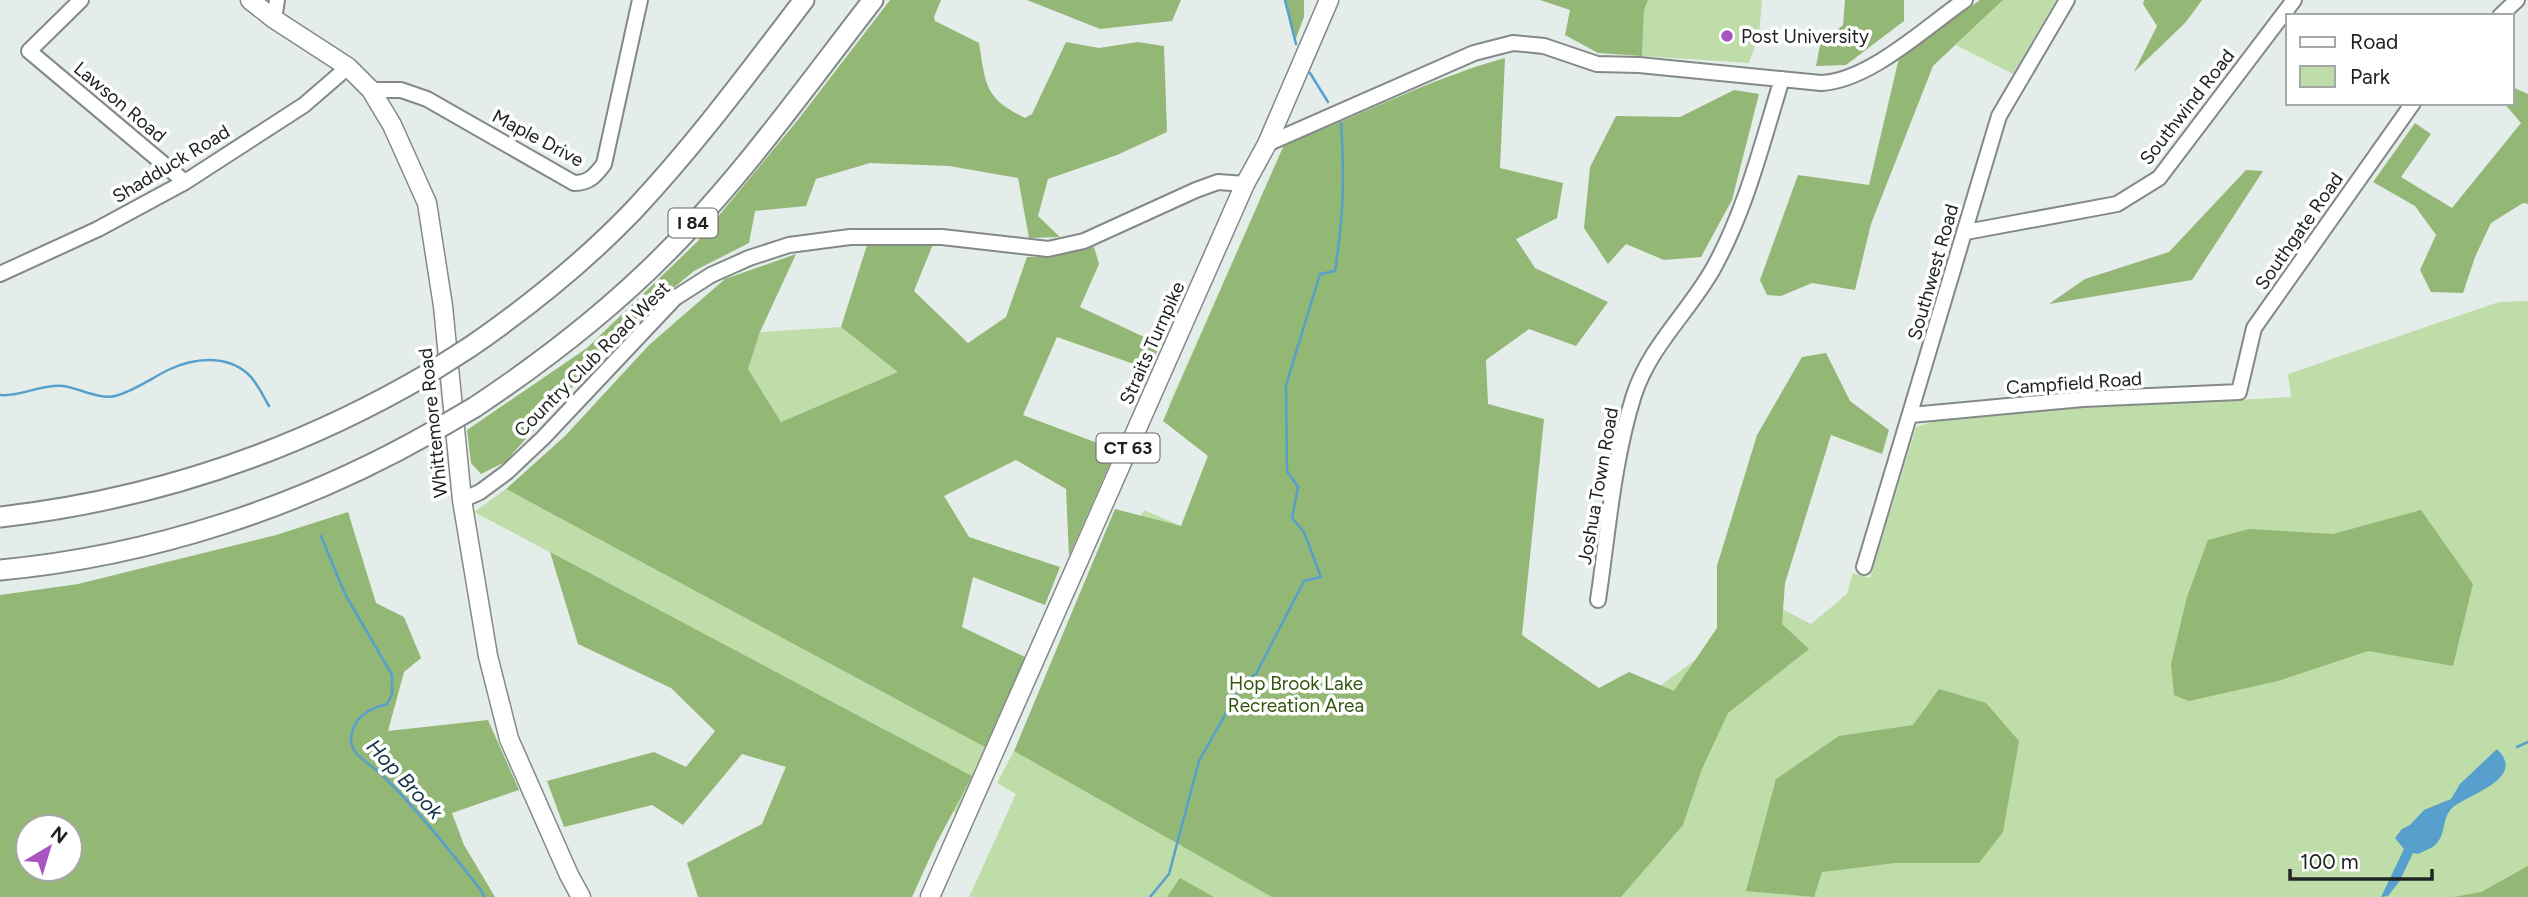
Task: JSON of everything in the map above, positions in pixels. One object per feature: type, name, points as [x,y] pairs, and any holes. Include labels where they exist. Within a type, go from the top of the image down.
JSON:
[{"type":"highway","name":"I 84","points":[[0,517],[94,503],[206,474],[326,428],[426,375],[470,347],[538,297],[631,212],[686,150],[804,0]]},
{"type":"highway","name":"I 84","points":[[0,570],[139,548],[223,524],[327,485],[387,457],[475,407],[572,338],[669,250],[727,185],[873,0]]},
{"type":"main road","name":"Whittemore Road","points":[[250,0],[274,19],[348,67],[371,90],[392,125],[428,203],[443,306],[461,499],[488,656],[509,739],[581,897]]},
{"type":"main road","name":"Straits Turnpike","points":[[930,897],[1329,0]]},
{"type":"street","name":"Lawson Road","points":[[81,0],[29,51],[186,182]]},
{"type":"street","points":[[274,19],[277,0]]},
{"type":"street","name":"Maple Drive","points":[[371,90],[401,90],[427,99],[573,183],[584,183],[595,177],[604,164],[640,0]]},
{"type":"street","points":[[1267,144],[1459,60],[1492,47],[1523,43],[1552,48],[1597,64],[1639,65],[1821,82],[1849,78],[1876,63],[1965,0]]},
{"type":"street","name":"Southwest Road","points":[[1864,567],[1999,116],[2067,0]]},
{"type":"street","name":"Southwind Road","points":[[1966,232],[2117,204],[2158,178],[2294,0]]},
{"type":"street","points":[[2502,14],[2517,0]]},
{"type":"street","name":"Shadduck Road","points":[[0,274],[98,229],[186,182],[304,105],[348,67]]},
{"type":"street","name":"Joshua Town Road","points":[[1598,600],[1618,462],[1634,395],[1651,355],[1712,272],[1737,224],[1782,79]]},
{"type":"street","name":"Southgate Road","points":[[2239,392],[2254,328],[2412,105]]},
{"type":"street","name":"Country Club Road West","points":[[461,499],[480,492],[507,472],[543,438],[675,298],[711,275],[749,258],[789,245],[850,237],[942,237],[1048,249],[1084,241],[1196,190],[1218,183],[1245,184]]},
{"type":"street","name":"Campfield Road","points":[[1911,415],[2083,399],[2239,392]]},
{"type":"green space","points":[[890,0],[941,0],[935,21],[979,43],[989,89],[1001,104],[1025,118],[1032,114],[1066,42],[1099,48],[1138,42],[1164,46],[1167,132],[1117,155],[1048,179],[1038,216],[1060,237],[1029,238],[1018,178],[949,166],[870,163],[816,179],[806,206],[755,211],[749,243],[694,271],[624,329],[505,462],[481,474],[471,463],[467,430],[587,348],[697,242],[797,121]]},
{"type":"green space","points":[[1027,0],[1181,0],[1172,21],[1100,29]]},
{"type":"green space","points":[[1284,0],[1304,0],[1304,17],[1295,41]]},
{"type":"green space","points":[[1540,0],[1648,0],[1644,10],[1642,56],[1598,53],[1565,35],[1570,10]]},
{"type":"green space","points":[[1648,0],[1762,0],[1759,35],[1749,63],[1642,56],[1644,10]]},
{"type":"green space","points":[[1845,0],[1904,0],[1904,21],[1846,65],[1816,66],[1820,45],[1843,25]]},
{"type":"green space","points":[[1980,0],[2003,0],[1933,66],[1871,224],[1855,290],[1812,283],[1781,296],[1767,295],[1760,280],[1798,175],[1869,185],[1899,58]]},
{"type":"green space","points":[[2003,0],[2056,0],[2013,74],[1956,45]]},
{"type":"green space","points":[[2144,0],[2202,0],[2186,22],[2134,72],[2157,26],[2143,4]]},
{"type":"green space","points":[[1505,58],[1463,226],[1480,303],[1496,654],[1620,715],[1772,604],[1811,624],[1847,594],[1853,573],[1870,578],[1916,427],[1932,422],[2038,410],[2291,397],[2288,374],[2499,302],[2528,301],[2528,897],[969,897],[1016,794],[997,783],[1014,751],[1031,761],[1144,510],[1181,526],[1208,456],[1169,405],[1284,145],[1471,68]]},
{"type":"green space","name":"Hop Brook Lake Recreation Area","points":[[1505,58],[1500,168],[1563,183],[1557,218],[1516,239],[1535,268],[1608,302],[1576,346],[1529,329],[1486,360],[1488,404],[1544,419],[1522,635],[1599,688],[1629,672],[1674,691],[1717,628],[1717,566],[1757,435],[1802,357],[1826,353],[1850,401],[1889,430],[1882,454],[1831,435],[1785,583],[1782,624],[1809,649],[1728,713],[1702,769],[1683,825],[1621,897],[1272,897],[1014,751],[1115,509],[1181,526],[1208,456],[1163,421],[1284,145],[1421,87]]},
{"type":"green space","points":[[2514,88],[2528,94],[2528,204],[2523,203],[2491,223],[2475,257],[2463,293],[2431,292],[2420,270],[2436,235],[2415,206],[2373,182],[2415,123],[2431,134],[2401,177],[2452,208],[2521,123],[2506,105],[2514,105]]},
{"type":"green space","points":[[1734,90],[1759,94],[1732,200],[1701,257],[1664,260],[1626,244],[1608,264],[1584,228],[1590,167],[1616,116],[1680,117]]},
{"type":"green space","points":[[2246,170],[2263,171],[2192,280],[2049,304],[2085,279],[2169,252]]},
{"type":"green space","points":[[933,244],[914,291],[968,343],[1006,317],[1027,257],[1051,257],[1094,247],[1099,264],[1080,307],[1159,344],[1151,370],[1057,337],[1023,415],[1116,450],[1069,556],[1066,489],[1016,460],[944,496],[969,537],[1060,567],[1045,605],[973,577],[962,627],[1025,657],[985,747],[506,489],[565,436],[649,345],[725,279],[796,254],[760,332],[748,369],[781,422],[898,372],[841,327],[867,245]]},
{"type":"green space","points":[[841,327],[899,372],[781,422],[748,369],[760,332]]},
{"type":"green space","points":[[506,489],[903,703],[972,634],[1025,657],[956,813],[936,805],[762,824],[791,754],[887,731],[474,512]]},
{"type":"green space","points":[[2421,510],[2473,584],[2453,666],[2368,651],[2278,681],[2189,701],[2174,695],[2171,664],[2187,597],[2208,540],[2249,529],[2333,534]]},
{"type":"green space","points":[[348,512],[376,603],[404,617],[421,658],[404,672],[388,731],[488,720],[519,790],[452,813],[464,845],[495,897],[0,897],[0,595],[78,584],[276,535]]},
{"type":"green space","points":[[550,552],[972,776],[912,897],[698,897],[687,863],[762,824],[786,767],[742,754],[683,825],[652,805],[564,827],[547,781],[654,752],[686,767],[715,731],[671,688],[578,644]]},
{"type":"green space","points":[[1939,689],[1986,703],[2019,741],[2003,832],[1979,863],[1895,863],[1822,872],[1814,897],[1746,891],[1776,779],[1839,736],[1913,725]]},
{"type":"green space","points":[[2528,866],[2528,897],[2454,897],[2481,892]]},
{"type":"green space","points":[[1180,878],[1214,897],[1167,897]]},
{"type":"water","points":[[2497,749],[2505,760],[2505,769],[2500,777],[2452,808],[2437,843],[2418,854],[2413,853],[2399,882],[2388,896],[2381,897],[2404,849],[2395,838],[2402,829],[2410,825],[2424,810],[2451,799],[2460,784]]},
{"type":"waterway","points":[[1285,0],[1296,44]]},
{"type":"waterway","points":[[1310,73],[1328,102]]},
{"type":"waterway","points":[[1150,897],[1169,874],[1199,761],[1244,681],[1256,674],[1304,581],[1321,577],[1304,532],[1292,518],[1298,487],[1287,471],[1286,385],[1320,274],[1335,271],[1343,197],[1341,123]]},
{"type":"waterway","name":"Hop Brook","points":[[0,395],[63,386],[102,396],[115,396],[178,366],[209,360],[230,363],[248,374],[269,406]]},
{"type":"waterway","name":"Hop Brook","points":[[321,536],[345,594],[392,675],[392,694],[387,704],[368,711],[355,725],[351,739],[354,750],[421,816],[484,897]]},
{"type":"waterway","points":[[2517,747],[2528,742]]},
{"type":"place","name":"Post University","points":[[1727,36]]}]
